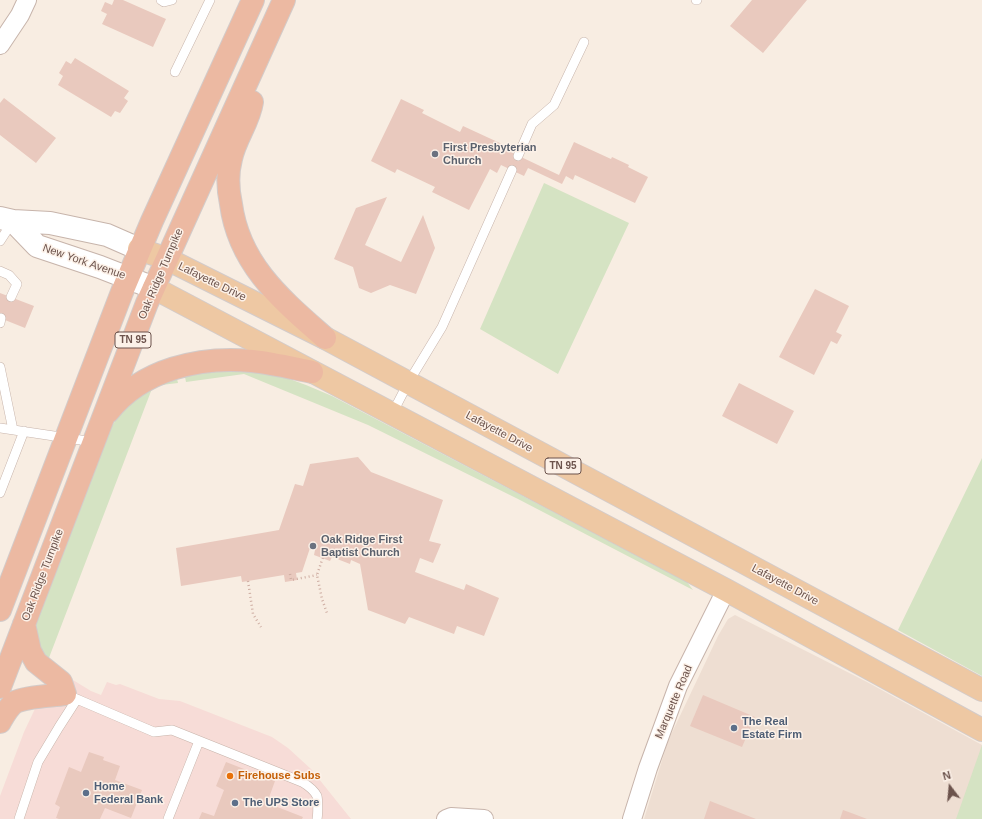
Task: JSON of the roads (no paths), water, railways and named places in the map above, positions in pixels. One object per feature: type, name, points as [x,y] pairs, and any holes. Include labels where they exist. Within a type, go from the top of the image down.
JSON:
[{"type":"highway","name":"TN 95","points":[[0,610],[139,249],[253,0]]},
{"type":"highway","name":"Oak Ridge Turnpike","points":[[0,687],[154,288],[284,0]]},
{"type":"highway","points":[[261,50],[251,107],[231,159],[228,187],[232,213],[239,239],[252,264],[280,298],[325,338]]},
{"type":"highway","points":[[103,417],[114,404],[136,385],[168,369],[181,366],[202,362],[252,361],[312,372]]},
{"type":"highway","points":[[24,624],[30,651],[36,662],[61,682],[71,696]]},
{"type":"highway","points":[[0,722],[6,711],[14,703],[24,699],[71,696]]},
{"type":"main road","name":"Lafayette Drive","points":[[139,249],[166,259],[325,338],[982,690]]},
{"type":"main road","points":[[154,288],[726,590],[982,730]]},
{"type":"main road","points":[[726,590],[738,560]]},
{"type":"street","points":[[0,46],[20,15],[27,0]]},
{"type":"street","points":[[6,220],[50,224],[107,235],[139,249]]},
{"type":"street","name":"New York Avenue","points":[[6,220],[37,246],[128,277],[154,288]]},
{"type":"street","name":"Marquette Road","points":[[632,819],[648,768],[678,686],[726,590]]},
{"type":"street","points":[[446,819],[451,817],[484,819]]},
{"type":"lane","points":[[161,0],[164,2],[172,0]]},
{"type":"lane","points":[[175,72],[210,0]]},
{"type":"lane","points":[[518,156],[532,124],[554,105],[584,42]]},
{"type":"lane","points":[[392,414],[408,383],[442,327],[512,170]]},
{"type":"lane","points":[[0,241],[6,220]]},
{"type":"lane","points":[[0,271],[9,275],[17,284],[11,297]]},
{"type":"lane","points":[[0,367],[13,430]]},
{"type":"lane","points":[[0,428],[94,442]]},
{"type":"lane","points":[[0,493],[24,432]]},
{"type":"lane","points":[[19,819],[38,762],[58,727],[71,696],[154,732],[172,730],[302,782],[317,796],[317,819]]},
{"type":"lane","points":[[168,819],[199,741]]},
{"type":"place","name":"First Presbyterian Church","points":[[435,154]]},
{"type":"place","name":"Oak Ridge First Baptist Church","points":[[313,546]]},
{"type":"place","name":"The Real Estate Firm","points":[[734,728]]},
{"type":"place","name":"Firehouse Subs","points":[[230,776]]},
{"type":"place","name":"Home Federal Bank","points":[[86,793]]},
{"type":"place","name":"The UPS Store","points":[[235,803]]}]
